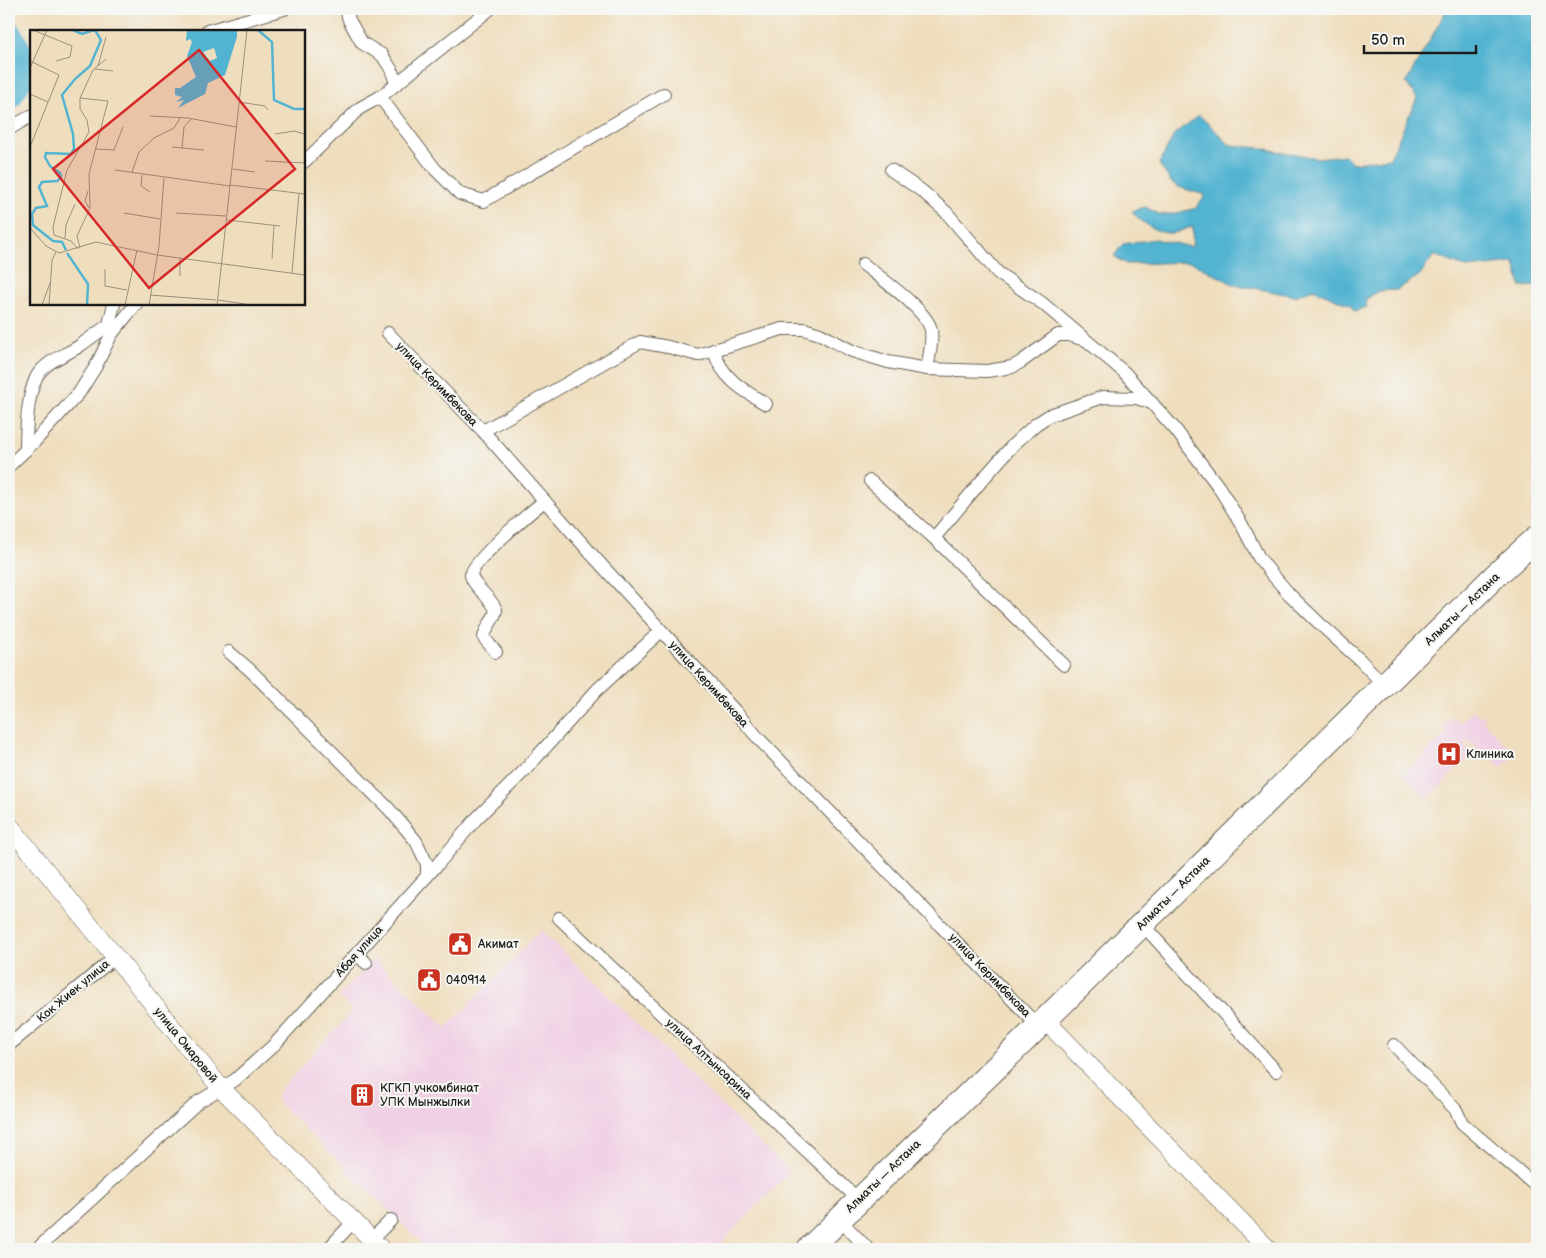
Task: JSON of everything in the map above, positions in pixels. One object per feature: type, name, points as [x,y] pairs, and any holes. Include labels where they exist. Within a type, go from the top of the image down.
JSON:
[{"type":"highway","name":"Алматы — Астана","points":[[809,1249],[1042,1023],[1384,684],[1537,539]]},
{"type":"street","points":[[210,30],[284,9]]},
{"type":"street","points":[[346,9],[349,20],[362,43],[382,55],[391,70],[396,84]]},
{"type":"street","points":[[305,161],[360,108],[380,97],[490,9]]},
{"type":"street","points":[[380,97],[442,176],[460,194],[484,201],[664,94]]},
{"type":"street","points":[[9,129],[30,117]]},
{"type":"street","points":[[891,170],[922,191],[946,212],[998,273],[1042,303],[1124,372],[1175,429],[1218,486],[1242,525],[1259,558],[1271,573],[1289,594],[1384,684]]},
{"type":"street","points":[[863,264],[912,304],[925,319],[930,328],[931,337],[927,369]]},
{"type":"street","points":[[9,466],[79,393],[96,366],[111,329],[114,305]]},
{"type":"street","points":[[26,450],[26,429],[32,392],[38,375],[54,361],[111,329],[135,305]]},
{"type":"street","points":[[483,431],[640,342],[698,355],[782,329],[804,330],[820,334],[852,351],[888,362],[927,369],[987,371],[1012,367],[1058,335],[1077,337],[1086,341]]},
{"type":"street","name":"улица Керимбекова","points":[[388,334],[483,431],[759,739],[1268,1249]]},
{"type":"street","points":[[714,350],[716,360],[726,376],[766,404]]},
{"type":"street","points":[[934,538],[1013,446],[1036,424],[1050,415],[1103,397],[1137,398],[1154,404]]},
{"type":"street","points":[[870,481],[934,538],[1064,665]]},
{"type":"street","points":[[496,652],[484,638],[496,610],[472,578],[471,571],[481,558],[544,501]]},
{"type":"street","name":"Абая улица","points":[[37,1249],[198,1102],[242,1074],[274,1045],[361,958],[466,830],[525,770],[597,690],[661,631]]},
{"type":"street","points":[[229,652],[250,670],[389,809],[416,841],[428,864],[427,876]]},
{"type":"street","name":"улица Омаровой","points":[[9,825],[220,1087],[376,1244]]},
{"type":"street","name":"улица Алтынсарина","points":[[559,918],[859,1200]]},
{"type":"street","points":[[1142,924],[1276,1071]]},
{"type":"street","name":"Кок Жиек улица","points":[[9,1045],[115,957]]},
{"type":"street","points":[[1394,1045],[1456,1110],[1462,1123],[1537,1187]]},
{"type":"street","points":[[839,1219],[868,1249]]},
{"type":"street","points":[[376,1244],[391,1220]]},
{"type":"street","points":[[328,1249],[354,1221]]},
{"type":"shaded area","name":"Клиника","points":[[1473,709],[1480,717],[1482,715],[1485,718],[1483,721],[1515,754],[1501,768],[1482,748],[1479,750],[1468,740],[1464,745],[1473,754],[1427,799],[1403,775],[1447,733],[1442,727],[1453,717],[1459,723]]},
{"type":"shaded area","points":[[541,930],[790,1172],[715,1249],[428,1249],[278,1102],[276,1098],[278,1092],[350,1014],[351,1009],[338,996],[374,959],[446,1028]]},
{"type":"water","points":[[1447,9],[1537,9],[1537,286],[1521,287],[1515,263],[1467,268],[1434,255],[1420,275],[1397,290],[1378,291],[1365,300],[1367,307],[1354,311],[1350,305],[1313,289],[1295,296],[1233,284],[1191,262],[1126,264],[1114,256],[1123,244],[1155,239],[1192,247],[1193,227],[1173,233],[1162,232],[1145,223],[1132,211],[1145,207],[1161,215],[1196,208],[1205,195],[1178,187],[1171,182],[1159,164],[1174,135],[1199,115],[1230,145],[1317,158],[1345,155],[1352,163],[1390,158],[1417,98],[1406,83]]},
{"type":"waterway","points":[[9,35],[26,67],[9,95]]},
{"type":"place","name":"Клиника","points":[[1449,754]]},
{"type":"place","name":"Акимат","points":[[460,944]]},
{"type":"place","name":"040914","points":[[429,980]]},
{"type":"place","name":"КГКП учкомбинат УПК Мынжылки","points":[[362,1095]]}]
